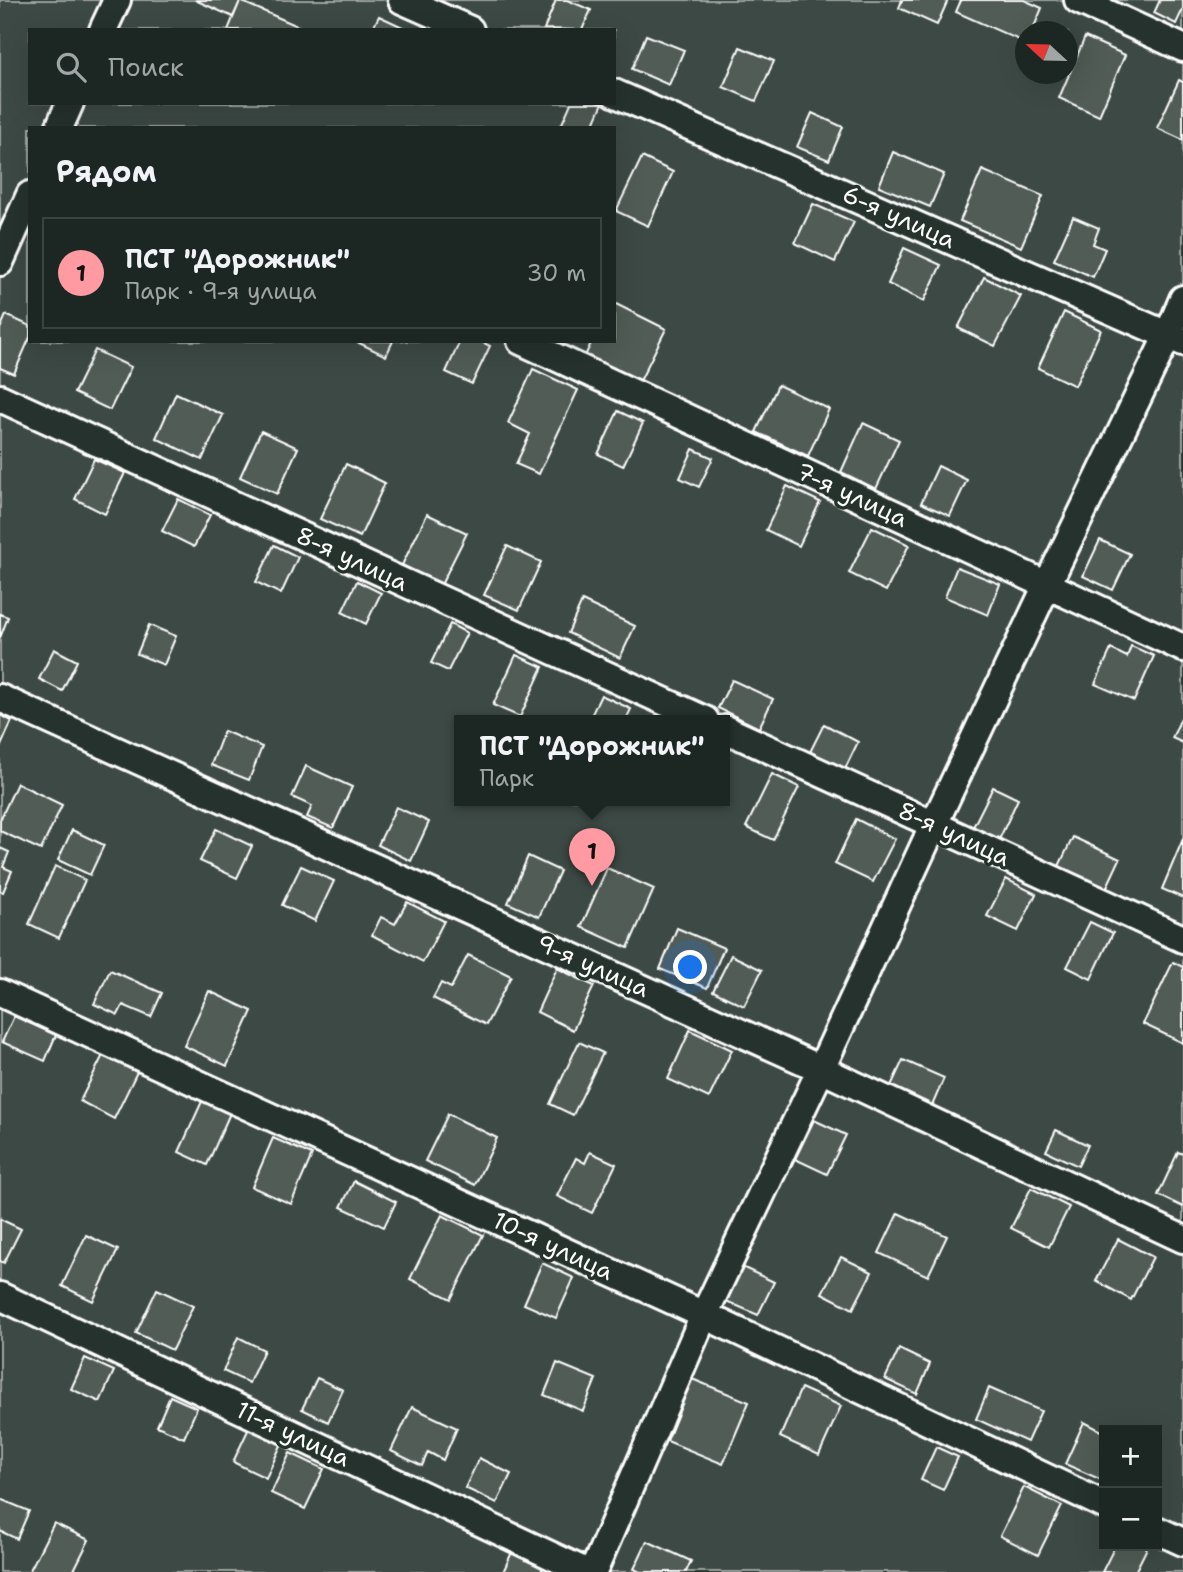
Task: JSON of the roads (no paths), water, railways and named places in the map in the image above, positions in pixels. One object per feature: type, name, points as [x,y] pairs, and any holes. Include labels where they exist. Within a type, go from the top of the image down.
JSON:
[{"type":"street","points":[[104,28],[117,0]]},
{"type":"street","points":[[402,0],[465,28]]},
{"type":"street","points":[[1078,0],[1183,48]]},
{"type":"street","name":"6-я улица","points":[[616,94],[1175,338]]},
{"type":"street","points":[[61,126],[69,105]]},
{"type":"street","points":[[0,262],[28,199]]},
{"type":"street","points":[[593,1572],[704,1315],[933,824],[1047,585],[1175,338],[1183,299]]},
{"type":"street","name":"7-я улица","points":[[525,343],[1183,648]]},
{"type":"street","name":"8-я улица","points":[[0,398],[694,715]]},
{"type":"street","name":"9-я улица","points":[[0,698],[821,1069],[1183,1239]]},
{"type":"street","name":"8-я улица","points":[[730,731],[1183,939]]},
{"type":"street","name":"10-я улица","points":[[0,993],[704,1315],[1099,1503]]},
{"type":"street","name":"11-я улица","points":[[0,1296],[586,1572]]},
{"type":"street","points":[[1162,1532],[1183,1542]]},
{"type":"place","name":"ПСТ \"Дорожник\"","points":[[592,886]]}]
